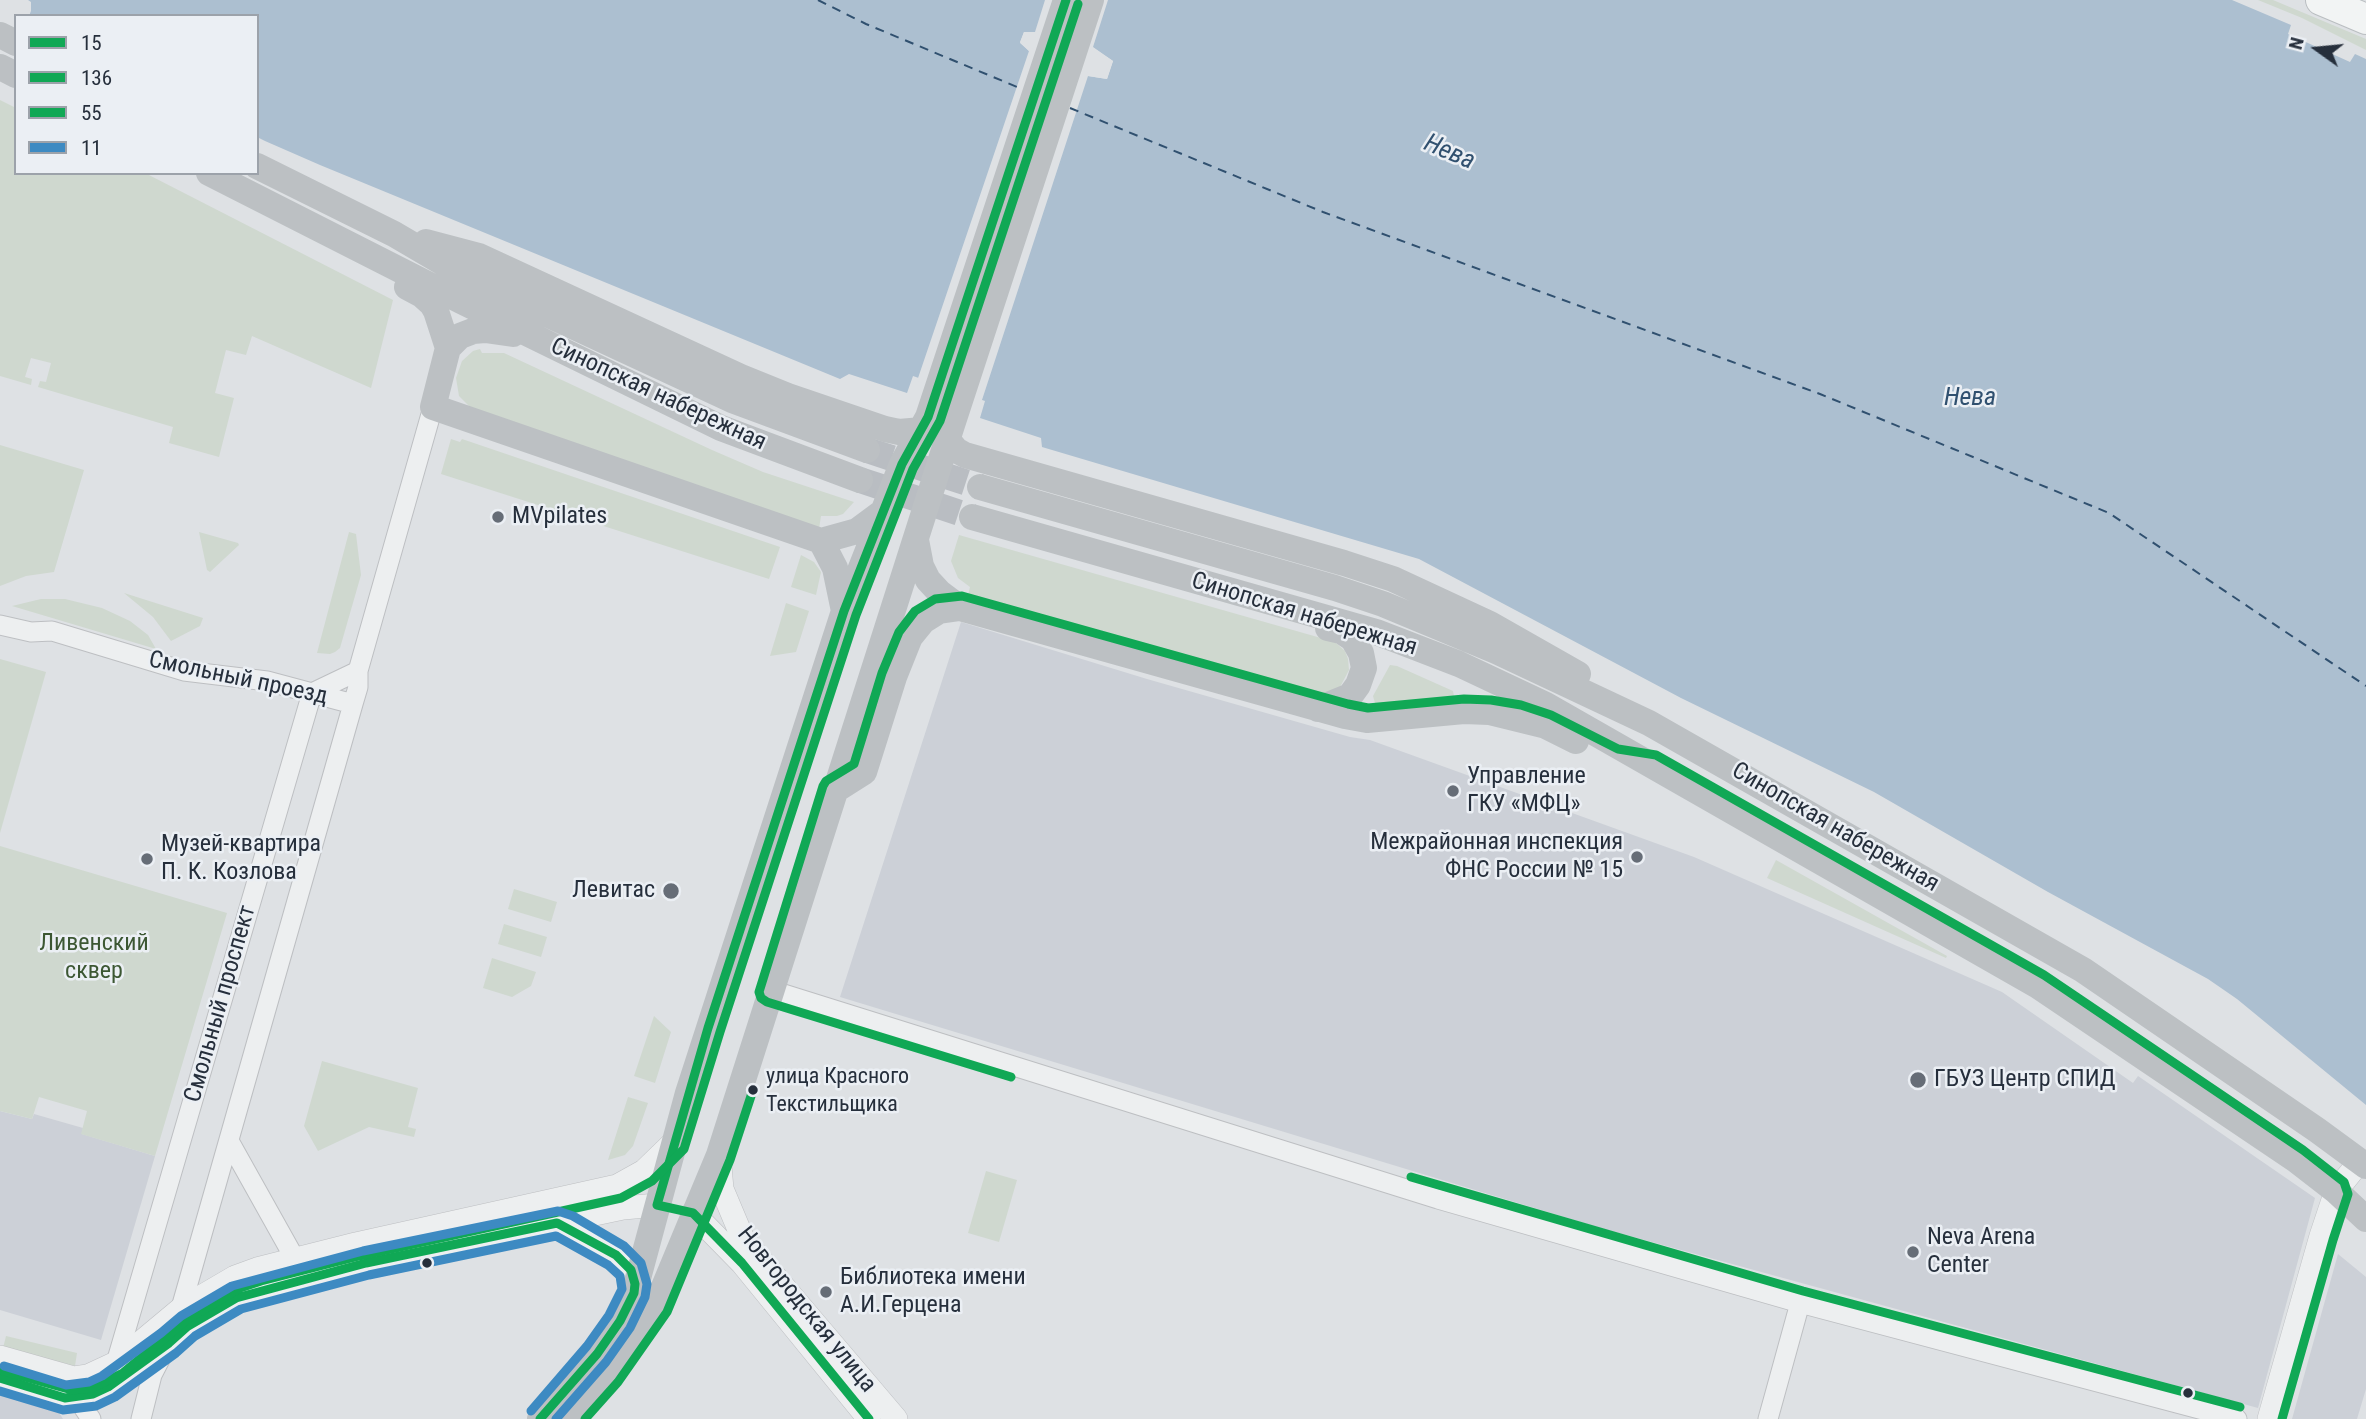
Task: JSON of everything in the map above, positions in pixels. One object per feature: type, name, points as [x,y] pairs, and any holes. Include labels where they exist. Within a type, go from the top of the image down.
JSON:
[{"type":"main road","points":[[569,1419],[608,1376],[656,1306],[719,1155],[916,540],[937,428],[1066,0]]},
{"type":"main road","points":[[540,1419],[597,1354],[620,1321],[634,1293],[708,1028],[844,611],[902,464],[937,428],[1091,0]]},
{"type":"main road","points":[[2321,0],[2366,19]]},
{"type":"main road","points":[[259,167],[394,234],[465,289]]},
{"type":"main road","points":[[213,175],[361,250],[465,289]]},
{"type":"main road","points":[[394,234],[479,256],[788,396],[885,429],[899,432],[937,428]]},
{"type":"main road","points":[[361,250],[370,269],[422,295],[432,304],[448,348]]},
{"type":"main road","name":"Синопская набережная","points":[[465,289],[535,337],[720,428],[860,480]]},
{"type":"main road","name":"Синопская набережная","points":[[465,289],[732,400],[867,450]]},
{"type":"main road","points":[[535,337],[492,331],[472,331],[460,336],[448,348],[433,407],[821,541],[857,531],[885,510]]},
{"type":"main road","points":[[937,428],[956,450],[965,455],[1393,579],[1480,619],[1546,654],[1585,678],[1606,702]]},
{"type":"main road","name":"Синопская набережная","points":[[980,487],[1322,584],[1383,604],[1496,651],[1606,702],[1709,756],[2083,970],[2363,1163]]},
{"type":"main road","name":"Синопская набережная","points":[[972,517],[1376,632],[1459,664],[1546,705],[2038,986],[2262,1137],[2336,1191],[2366,1219]]},
{"type":"main road","points":[[916,540],[921,566],[928,580],[960,608],[1318,709],[1367,720],[1464,711],[1489,712],[1546,726],[1614,761],[1650,766]]},
{"type":"main road","points":[[821,541],[835,568],[844,611]]},
{"type":"main road","points":[[1279,606],[1299,620],[1341,631],[1353,639],[1361,653],[1364,668],[1359,685],[1350,696],[1318,709]]},
{"type":"main road","points":[[837,782],[864,772],[894,677],[910,637],[923,621],[939,611],[960,608]]},
{"type":"main road","points":[[797,759],[837,782]]},
{"type":"main road","points":[[657,1205],[693,1213]]},
{"type":"street","name":"Смольный проспект","points":[[141,1419],[152,1375],[169,1343],[182,1308],[358,687],[358,671],[433,407]]},
{"type":"street","name":"Смольный проезд","points":[[0,625],[31,632],[52,631],[184,671],[267,681],[353,704]]},
{"type":"street","points":[[312,693],[358,671]]},
{"type":"street","name":"Смольный проспект","points":[[116,1363],[312,693]]},
{"type":"street","points":[[771,990],[1438,1199],[1800,1303],[2237,1419]]},
{"type":"street","points":[[229,1141],[295,1259]]},
{"type":"street","points":[[0,1357],[74,1378],[88,1376],[116,1363],[182,1308],[235,1277],[295,1259],[617,1186],[645,1171],[675,1141]]},
{"type":"street","name":"Новгородская улица","points":[[719,1155],[722,1189],[743,1239],[896,1419]]},
{"type":"street","points":[[2269,1419],[2336,1191],[2363,1163]]},
{"type":"street","points":[[65,1398],[93,1394],[108,1387],[188,1326],[236,1298],[430,1249],[623,1208],[657,1205]]},
{"type":"street","name":"Новгородская улица","points":[[693,1213],[741,1263],[869,1419]]},
{"type":"street","points":[[557,1223],[616,1255],[631,1270],[635,1284]]},
{"type":"street","points":[[1768,1419],[1800,1303]]},
{"type":"street","points":[[0,1378],[81,1404],[91,1419]]},
{"type":"shaded area","points":[[961,622],[1147,679],[1350,737],[1370,740],[1694,857],[2002,992],[2133,1083],[2138,1076],[2315,1198],[2258,1408],[1597,1227],[840,997]]},
{"type":"shaded area","points":[[0,1111],[32,1119],[34,1114],[83,1128],[82,1134],[155,1156],[101,1340],[0,1310]]},
{"type":"shaded area","points":[[2338,1254],[2366,1277],[2366,1389],[2357,1419],[2292,1419]]},
{"type":"shaded area","points":[[0,1389],[55,1406],[63,1419],[0,1419]]},
{"type":"green space","points":[[2258,0],[2273,0],[2366,39],[2366,50],[2302,18]]},
{"type":"green space","points":[[0,100],[14,107],[14,175],[149,175],[393,300],[371,388],[252,336],[246,355],[226,350],[215,393],[234,398],[219,457],[169,443],[173,427],[38,387],[40,381],[46,382],[51,363],[31,358],[25,377],[32,379],[31,385],[0,376]]},
{"type":"green space","points":[[480,349],[482,353],[504,353],[763,472],[854,502],[843,514],[821,516],[819,529],[472,409],[459,396],[456,378],[462,361],[473,351]]},
{"type":"green space","points":[[451,439],[460,442],[462,439],[780,547],[769,579],[441,474]]},
{"type":"green space","points":[[0,445],[84,470],[54,572],[26,576],[0,586]]},
{"type":"green space","points":[[199,532],[239,545],[210,572],[207,570]]},
{"type":"green space","points":[[349,532],[356,534],[361,575],[340,648],[330,654],[317,653]]},
{"type":"green space","points":[[959,535],[1328,640],[1345,651],[1349,670],[1339,689],[1319,697],[967,599],[970,587],[958,578],[951,561]]},
{"type":"green space","points":[[801,555],[814,562],[821,572],[816,595],[791,587]]},
{"type":"green space","points":[[124,593],[203,618],[200,626],[171,641],[153,617]]},
{"type":"green space","points":[[41,599],[65,599],[102,608],[130,621],[148,635],[156,649],[12,606]]},
{"type":"green space","points":[[786,603],[809,611],[796,652],[770,656]]},
{"type":"green space","points":[[0,659],[46,672],[0,833]]},
{"type":"green space","points":[[1390,665],[1453,691],[1454,696],[1375,703],[1373,696]]},
{"type":"green space","name":"Ливенский сквер","points":[[0,846],[227,913],[155,1156],[81,1134],[87,1111],[39,1097],[32,1119],[0,1111]]},
{"type":"green space","points":[[1776,860],[1947,956],[1946,958],[1767,878]]},
{"type":"green space","points":[[514,889],[557,902],[551,922],[508,909]]},
{"type":"green space","points":[[504,924],[547,937],[541,957],[498,944]]},
{"type":"green space","points":[[492,958],[536,972],[531,986],[512,997],[483,988]]},
{"type":"green space","points":[[654,1016],[671,1032],[655,1083],[634,1076]]},
{"type":"green space","points":[[322,1061],[418,1088],[408,1127],[416,1129],[414,1137],[369,1127],[318,1151],[304,1126]]},
{"type":"green space","points":[[628,1097],[648,1103],[633,1146],[625,1155],[608,1160]]},
{"type":"green space","points":[[986,1171],[1017,1180],[999,1242],[968,1233]]},
{"type":"green space","points":[[6,1336],[77,1353],[75,1366],[55,1364],[3,1348]]},
{"type":"water","name":"Нева","points":[[28,0],[2232,0],[2291,25],[2288,34],[2350,62],[2355,54],[2366,59],[2366,1105],[2237,999],[2208,979],[2048,892],[1874,792],[1681,698],[1419,559],[1042,447],[1041,438],[980,418],[985,401],[913,376],[907,393],[849,374],[840,379],[259,138],[259,14],[30,14],[31,2]],"holes":[[[1024,32],[1092,47],[1113,61],[1107,79],[1088,76],[1029,51],[1020,42]]]},
{"type":"pier","points":[[1045,0],[1108,0],[1093,47],[1113,61],[1107,79],[1088,76],[981,403],[917,381],[1029,51],[1020,43],[1024,32],[1035,32]],"holes":[[[1026,35],[1091,50],[1109,63],[1104,75],[1089,73],[1031,48],[1024,42]]]},
{"type":"ferry route","points":[[818,0],[866,24],[1022,89]]},
{"type":"ferry route","points":[[1070,108],[1323,212],[1820,394],[2109,513],[2366,686]]},
{"type":"tunnel","points":[[867,450],[980,487]]},
{"type":"tunnel","points":[[860,480],[972,517]]},
{"type":"transit line","name":"15","points":[[869,1419],[742,1263],[693,1213],[657,1205],[708,1028],[844,611],[902,464],[928,417],[1066,0]]},
{"type":"transit line","name":"136","points":[[0,1370],[72,1390],[92,1388],[123,1373],[189,1318],[240,1288],[359,1256],[621,1198],[652,1181],[684,1149],[856,615],[913,469],[940,421],[1078,4]]},
{"type":"transit line","name":"55","points":[[1011,1077],[767,1002],[761,998],[759,992],[823,786],[826,781],[854,764],[882,673],[899,632],[915,611],[935,599],[962,596],[1368,708],[1464,699],[1521,705],[1551,715],[1618,749],[1656,755],[2044,975],[2303,1150],[2344,1182],[2348,1194],[2282,1419]]},
{"type":"transit line","name":"136","points":[[585,1419],[618,1382],[667,1312],[730,1160],[753,1090]]},
{"type":"transit line","name":"55","points":[[1411,1177],[1803,1291],[2240,1407]]},
{"type":"transit line","points":[[4,1366],[66,1385],[89,1382],[102,1376],[181,1316],[232,1286],[363,1251],[558,1211],[573,1216],[624,1246],[641,1263],[647,1284],[645,1297],[630,1328],[606,1362],[556,1419]]},
{"type":"transit line","name":"15","points":[[0,1378],[65,1398],[93,1394],[108,1387],[188,1326],[236,1298],[366,1263],[557,1223],[616,1255],[631,1270],[635,1284],[634,1293],[620,1321],[597,1354],[540,1419]]},
{"type":"transit line","name":"11","points":[[0,1391],[63,1410],[96,1406],[115,1397],[195,1336],[241,1309],[369,1275],[556,1236],[608,1265],[620,1276],[622,1289],[609,1315],[587,1346],[531,1411]]},
{"type":"place","name":"MVpilates","points":[[498,517]]},
{"type":"place","name":"Управление ГКУ «МФЦ»","points":[[1453,791]]},
{"type":"place","name":"Межрайонная инспекция ФНС России № 15","points":[[1637,857]]},
{"type":"place","name":"Музей-квартира П. К. Козлова","points":[[147,859]]},
{"type":"place","name":"Левитас","points":[[671,891]]},
{"type":"place","name":"ГБУЗ Центр СПИД","points":[[1918,1080]]},
{"type":"place","name":"улица Красного Текстильщика","points":[[753,1090]]},
{"type":"place","name":"Neva Arena Center","points":[[1913,1252]]},
{"type":"place","name":"Библиотека имени А.И.Герцена","points":[[826,1292]]}]
